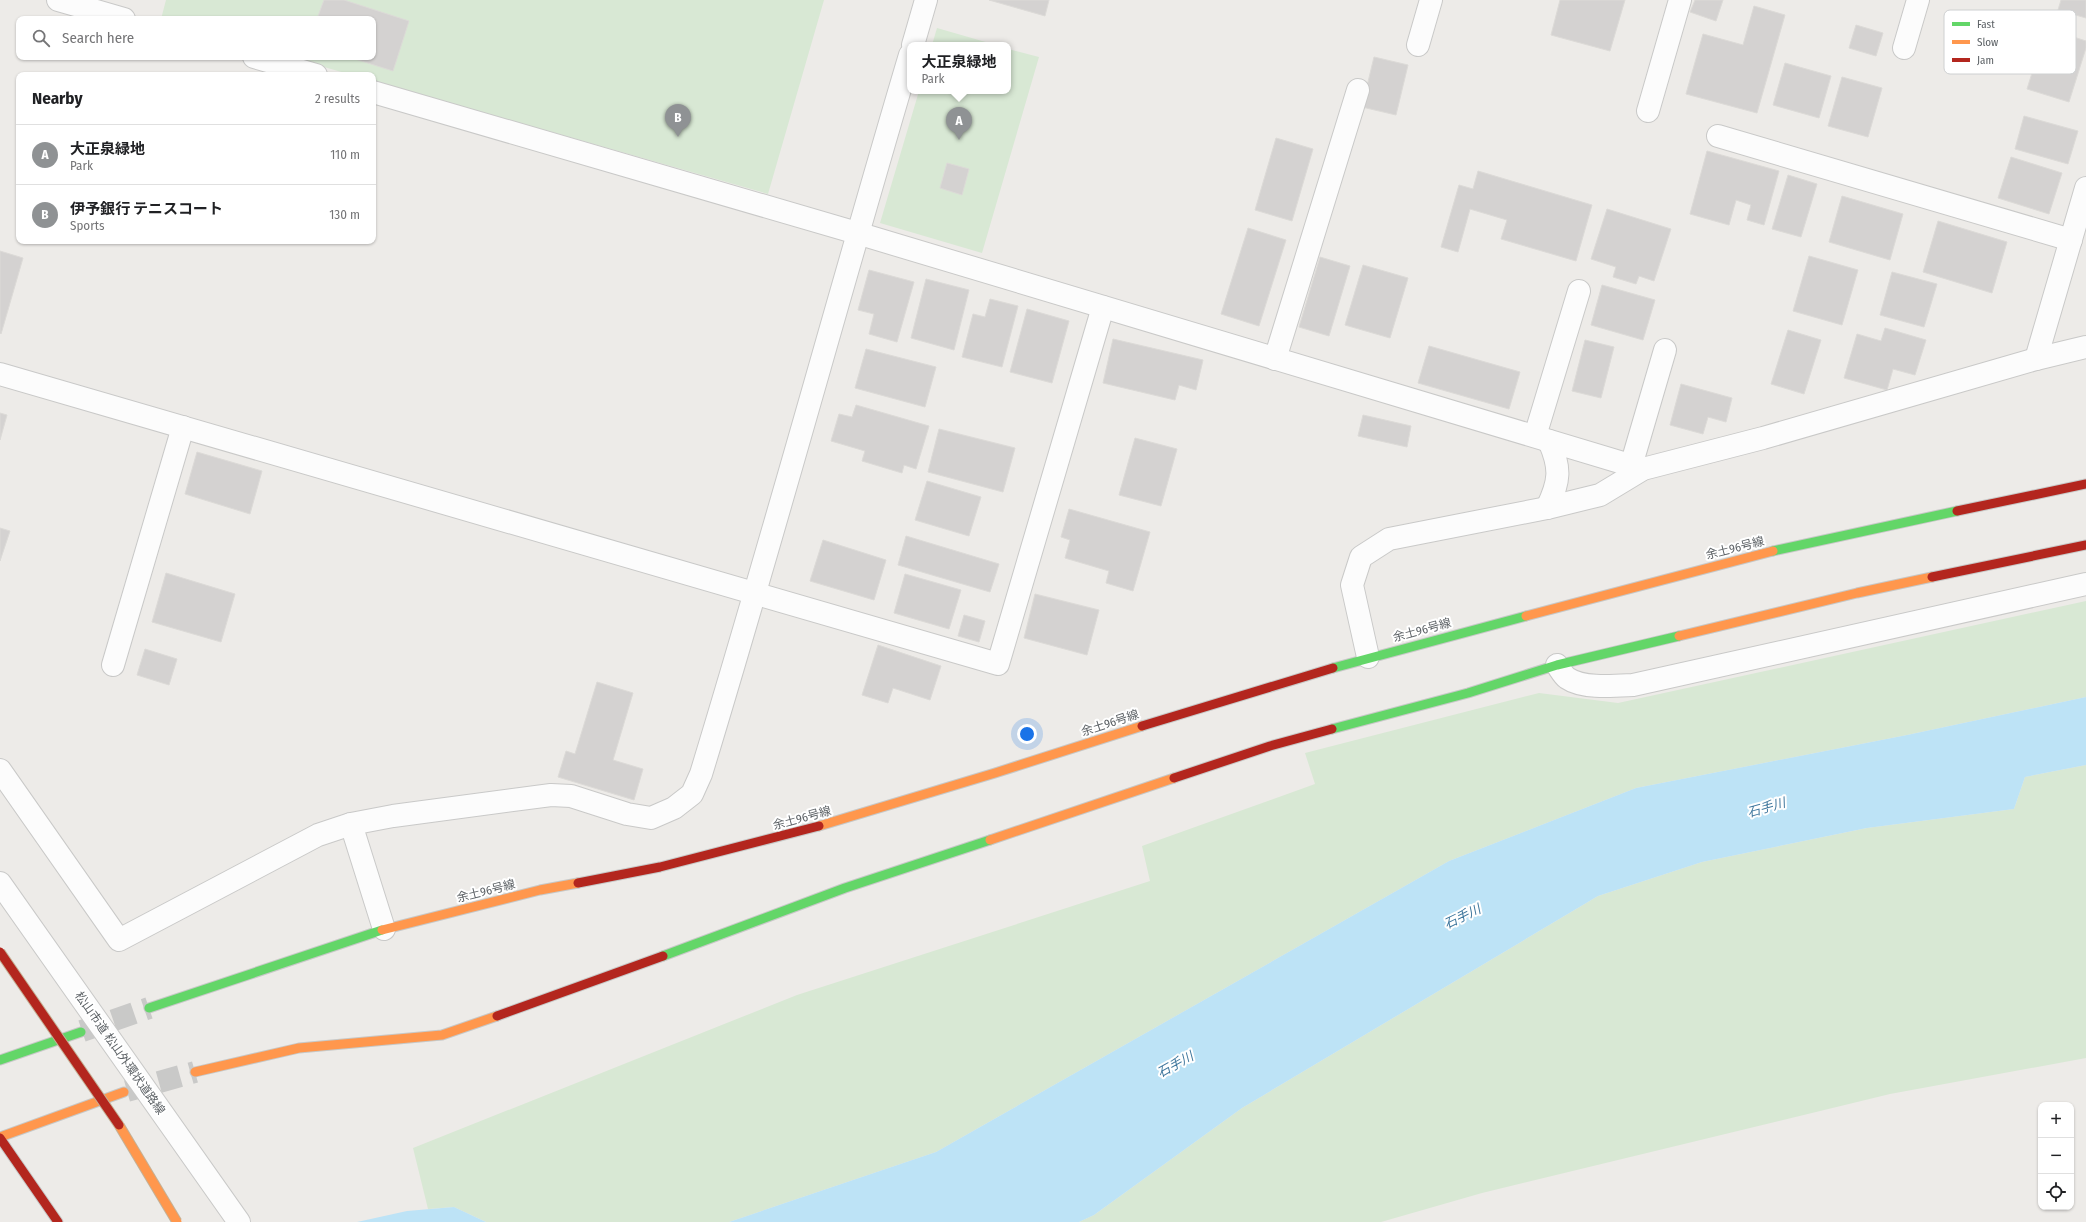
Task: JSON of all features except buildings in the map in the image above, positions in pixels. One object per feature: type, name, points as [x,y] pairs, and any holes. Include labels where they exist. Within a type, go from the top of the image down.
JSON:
[{"type":"main road","name":"余土96号線","points":[[149,1008],[384,929],[540,890],[660,867],[832,823],[1147,724],[1368,657],[1793,546],[2086,484]]},
{"type":"main road","points":[[195,1072],[299,1048],[442,1035],[606,977],[845,888],[1270,746],[1468,693],[1557,665],[1857,593],[2086,545]]},
{"type":"main road","points":[[0,952],[110,1111],[177,1222]]},
{"type":"main road","points":[[0,1060],[81,1032]]},
{"type":"main road","points":[[58,1222],[0,1138],[124,1092]]},
{"type":"street","points":[[58,0],[114,16]]},
{"type":"street","points":[[914,42],[926,0]]},
{"type":"street","points":[[1418,45],[1431,0]]},
{"type":"street","points":[[1648,111],[1680,0]]},
{"type":"street","points":[[1904,48],[1918,0]]},
{"type":"street","points":[[264,60],[306,72]]},
{"type":"street","points":[[0,770],[119,940],[318,835],[351,824],[393,816],[551,795],[571,796],[627,814],[651,818],[674,808],[692,794],[701,774],[756,594],[857,233],[907,65]]},
{"type":"street","points":[[1275,359],[1358,90]]},
{"type":"street","points":[[376,93],[857,233],[1637,467]]},
{"type":"street","points":[[1718,136],[2071,240]]},
{"type":"street","points":[[2036,359],[2086,188]]},
{"type":"street","points":[[1542,438],[1579,291]]},
{"type":"street","points":[[0,374],[998,664],[1103,307]]},
{"type":"street","points":[[1368,657],[1352,585],[1361,557],[1389,539],[1547,508],[1600,495],[1637,467],[1764,438],[2036,359],[2086,347]]},
{"type":"street","points":[[1637,467],[1664,350]]},
{"type":"street","points":[[113,664],[183,427]]},
{"type":"street","points":[[1542,438],[1556,457],[1559,474],[1555,492],[1547,508]]},
{"type":"street","points":[[1557,665],[1567,678],[1586,684],[1607,686],[1633,685],[2086,584]]},
{"type":"street","points":[[351,824],[384,929]]},
{"type":"street","name":"松山市道 松山外環状道路線","points":[[0,883],[239,1222]]},
{"type":"green space","points":[[166,0],[824,0],[768,194],[376,82],[376,72],[342,72],[300,60],[376,60],[376,16],[162,16]]},
{"type":"green space","points":[[937,28],[986,42],[933,42]]},
{"type":"green space","points":[[1011,50],[1039,57],[982,253],[880,223],[918,94],[1011,94]]},
{"type":"green space","points":[[2086,601],[2086,697],[1907,735],[1636,788],[1449,861],[936,1152],[729,1222],[486,1222],[454,1207],[428,1209],[413,1148],[797,995],[1150,881],[1142,846],[1315,784],[1305,753],[1539,693],[1618,703]]},
{"type":"green space","points":[[2086,765],[2086,1058],[1890,1094],[1482,1193],[1381,1222],[1079,1222],[1094,1215],[1242,1108],[1598,896],[1702,862],[1867,828],[2014,809],[2025,777]]},
{"type":"water","name":"石手川","points":[[2086,697],[2086,765],[2025,777],[2014,809],[1867,828],[1702,862],[1598,896],[1242,1108],[1094,1215],[1079,1222],[729,1222],[936,1152],[1449,861],[1636,788],[1907,735]]},
{"type":"water","points":[[454,1207],[486,1222],[357,1222],[407,1211]]},
{"type":"tunnel","points":[[82,1031],[149,1008]]},
{"type":"tunnel","points":[[127,1091],[195,1072]]},
{"type":"traffic: fast","points":[[1773,551],[1957,511]]},
{"type":"traffic: fast","points":[[1333,668],[1526,616]]},
{"type":"traffic: fast","points":[[1332,729],[1468,693],[1557,665],[1679,636]]},
{"type":"traffic: fast","points":[[663,956],[845,888],[990,840]]},
{"type":"traffic: fast","points":[[149,1008],[382,930]]},
{"type":"traffic: fast","points":[[0,1060],[81,1032]]},
{"type":"traffic: slow","points":[[1526,616],[1773,551]]},
{"type":"traffic: slow","points":[[1679,636],[1857,593],[1932,577]]},
{"type":"traffic: slow","points":[[819,826],[995,773],[1142,726]]},
{"type":"traffic: slow","points":[[990,840],[1174,778]]},
{"type":"traffic: slow","points":[[382,930],[540,890],[578,883]]},
{"type":"traffic: slow","points":[[195,1072],[299,1048],[442,1035],[497,1016]]},
{"type":"traffic: slow","points":[[0,1137],[124,1092]]},
{"type":"traffic: slow","points":[[119,1125],[177,1222]]},
{"type":"traffic: jam","points":[[1957,511],[2086,484]]},
{"type":"traffic: jam","points":[[1932,577],[2086,545]]},
{"type":"traffic: jam","points":[[1142,726],[1333,668]]},
{"type":"traffic: jam","points":[[1174,778],[1270,746],[1332,729]]},
{"type":"traffic: jam","points":[[578,883],[660,867],[819,826]]},
{"type":"traffic: jam","points":[[0,952],[119,1125]]},
{"type":"traffic: jam","points":[[497,1016],[663,956]]},
{"type":"traffic: jam","points":[[0,1138],[58,1222]]},
{"type":"place","name":"伊予銀行 テニスコート","points":[[678,137]]},
{"type":"place","name":"大正泉緑地","points":[[959,140]]}]
